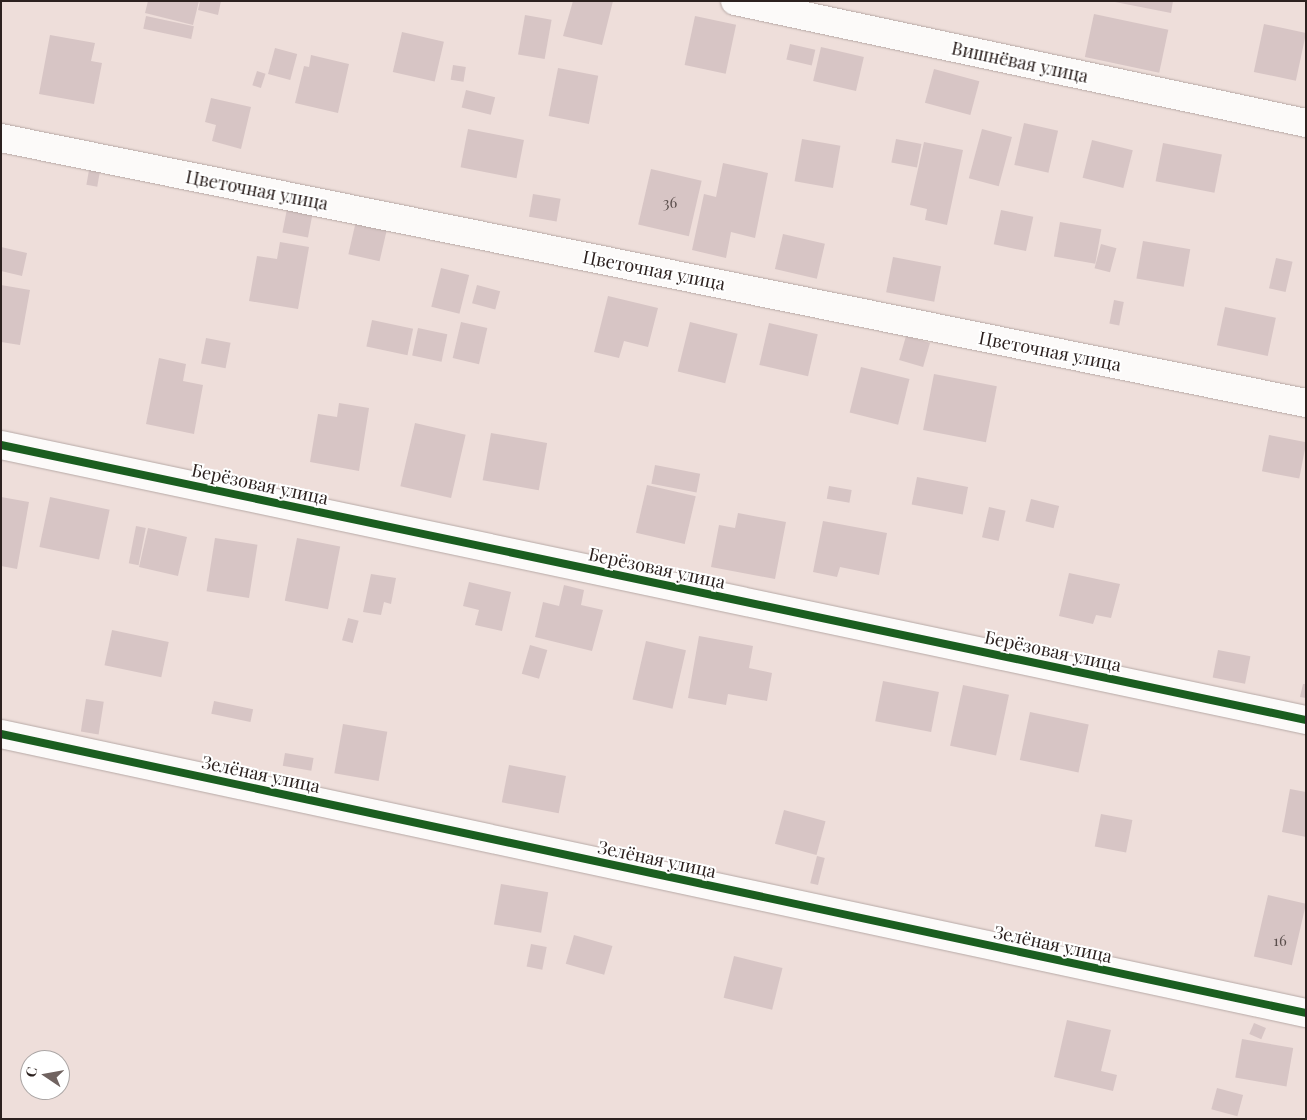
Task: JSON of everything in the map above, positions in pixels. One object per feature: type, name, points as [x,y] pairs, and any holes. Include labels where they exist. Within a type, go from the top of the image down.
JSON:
[{"type":"street","name":"Вишнёвая улица","points":[[734,1],[1306,123]]},
{"type":"street","name":"Цветочная улица","points":[[1,138],[1306,403]]},
{"type":"street","name":"Берёзовая улица","points":[[1,445],[1306,720]]},
{"type":"street","name":"Зелёная улица","points":[[1,734],[1306,1013]]},
{"type":"building","points":[[148,1],[199,1],[193,25],[145,13]]},
{"type":"building","points":[[200,1],[221,1],[218,15],[198,10]]},
{"type":"building","points":[[573,1],[613,1],[602,45],[563,36]]},
{"type":"building","points":[[1110,1],[1173,1],[1171,13]]},
{"type":"building","points":[[1094,14],[1168,30],[1159,73],[1085,57]]},
{"type":"building","points":[[525,15],[552,20],[545,59],[518,54]]},
{"type":"building","points":[[146,16],[194,26],[191,39],[143,29]]},
{"type":"building","points":[[695,16],[736,25],[726,74],[685,65]]},
{"type":"building","points":[[1264,24],[1306,33],[1296,81],[1254,72]]},
{"type":"building","points":[[402,32],[444,42],[435,82],[393,72]]},
{"type":"building","points":[[50,35],[95,43],[91,61],[102,63],[94,104],[39,94]]},
{"type":"building","points":[[790,44],[815,50],[812,65],[786,60]]},
{"type":"building","points":[[821,47],[864,57],[856,91],[813,81]]},
{"type":"building","points":[[275,48],[297,54],[290,80],[268,74]]},
{"type":"building","points":[[311,55],[349,64],[338,113],[295,103],[304,66],[309,67]]},
{"type":"building","points":[[453,65],[466,67],[463,82],[451,80]]},
{"type":"building","points":[[558,68],[598,76],[589,124],[549,116]]},
{"type":"building","points":[[934,69],[979,81],[970,115],[925,103]]},
{"type":"building","points":[[257,71],[266,74],[261,88],[252,85]]},
{"type":"building","points":[[466,90],[495,97],[491,115],[462,107]]},
{"type":"building","points":[[211,98],[251,107],[241,149],[212,141],[216,125],[205,122]]},
{"type":"building","points":[[1024,123],[1058,131],[1048,173],[1014,165]]},
{"type":"building","points":[[468,129],[524,140],[517,178],[461,167]]},
{"type":"building","points":[[982,129],[1012,137],[999,186],[969,178]]},
{"type":"building","points":[[802,139],[840,146],[833,188],[795,181]]},
{"type":"building","points":[[896,139],[922,144],[917,168],[891,163]]},
{"type":"building","points":[[1092,140],[1133,150],[1123,188],[1083,178]]},
{"type":"building","points":[[924,142],[963,150],[947,225],[925,220],[927,209],[910,205]]},
{"type":"building","points":[[1163,143],[1222,154],[1214,193],[1156,181]]},
{"type":"building","points":[[723,163],[768,173],[755,238],[731,232],[726,258],[692,250],[704,194],[716,197]]},
{"type":"building","points":[[651,169],[702,181],[689,236],[638,225]]},
{"type":"building","points":[[89,170],[100,172],[97,187],[86,185]]},
{"type":"building","points":[[533,194],[561,199],[557,222],[529,217]]},
{"type":"building","points":[[287,209],[313,214],[308,238],[282,233]]},
{"type":"building","points":[[1001,210],[1033,217],[1026,251],[994,244]]},
{"type":"building","points":[[356,221],[387,228],[380,261],[348,254]]},
{"type":"building","points":[[1060,222],[1101,229],[1095,264],[1054,256]]},
{"type":"building","points":[[783,234],[825,244],[817,279],[775,269]]},
{"type":"building","points":[[1143,241],[1190,249],[1184,287],[1136,278]]},
{"type":"building","points":[[280,242],[309,247],[298,309],[249,301],[257,256],[277,259]]},
{"type":"building","points":[[1101,244],[1116,248],[1110,272],[1095,268]]},
{"type":"building","points":[[1,247],[27,253],[22,276],[1,271]]},
{"type":"building","points":[[893,257],[941,266],[934,302],[886,292]]},
{"type":"building","points":[[1276,258],[1293,262],[1286,292],[1269,288]]},
{"type":"building","points":[[441,268],[469,275],[459,314],[431,307]]},
{"type":"building","points":[[1,285],[30,290],[20,345],[1,342]]},
{"type":"building","points":[[477,285],[500,291],[495,310],[472,303]]},
{"type":"building","points":[[608,296],[658,308],[648,347],[624,341],[619,358],[594,352]]},
{"type":"building","points":[[1114,300],[1124,302],[1119,325],[1109,324]]},
{"type":"building","points":[[1225,307],[1276,318],[1268,356],[1217,345]]},
{"type":"building","points":[[372,320],[413,329],[407,355],[366,346]]},
{"type":"building","points":[[461,322],[487,328],[479,364],[453,358]]},
{"type":"building","points":[[690,322],[738,334],[725,383],[678,371]]},
{"type":"building","points":[[769,323],[818,334],[808,376],[759,365]]},
{"type":"building","points":[[418,328],[447,334],[442,362],[412,355]]},
{"type":"building","points":[[906,336],[930,343],[923,367],[899,360]]},
{"type":"building","points":[[206,338],[231,343],[226,368],[201,364]]},
{"type":"building","points":[[159,358],[186,364],[183,381],[203,385],[194,434],[146,424]]},
{"type":"building","points":[[861,367],[910,379],[898,425],[850,413]]},
{"type":"building","points":[[934,374],[997,386],[986,442],[923,430]]},
{"type":"building","points":[[339,403],[369,408],[359,471],[310,462],[318,414],[337,417]]},
{"type":"building","points":[[415,423],[466,435],[451,498],[400,486]]},
{"type":"building","points":[[491,433],[547,443],[539,490],[483,480]]},
{"type":"building","points":[[1269,435],[1306,442],[1299,479],[1262,471]]},
{"type":"building","points":[[655,465],[700,474],[697,492],[651,484]]},
{"type":"building","points":[[917,477],[968,487],[963,514],[912,504]]},
{"type":"building","points":[[647,485],[696,496],[685,544],[636,533]]},
{"type":"building","points":[[829,486],[852,490],[849,503],[827,499]]},
{"type":"building","points":[[1,497],[29,502],[17,569],[1,566]]},
{"type":"building","points":[[50,497],[110,510],[99,560],[39,547]]},
{"type":"building","points":[[1031,499],[1059,506],[1054,528],[1025,521]]},
{"type":"building","points":[[989,507],[1006,511],[999,541],[982,537]]},
{"type":"building","points":[[738,513],[786,522],[775,579],[711,567],[719,525],[735,528]]},
{"type":"building","points":[[823,521],[887,533],[879,575],[840,567],[837,577],[813,572]]},
{"type":"building","points":[[136,526],[146,528],[139,565],[129,563]]},
{"type":"building","points":[[148,528],[187,537],[178,576],[139,567]]},
{"type":"building","points":[[215,538],[257,545],[249,598],[207,591]]},
{"type":"building","points":[[297,538],[340,546],[328,609],[285,601]]},
{"type":"building","points":[[1069,573],[1120,584],[1111,618],[1096,615],[1093,624],[1059,616]]},
{"type":"building","points":[[371,574],[396,578],[391,604],[384,602],[381,615],[363,612]]},
{"type":"building","points":[[469,582],[511,592],[502,631],[475,625],[479,610],[463,606]]},
{"type":"building","points":[[564,585],[584,590],[581,605],[603,610],[592,651],[535,637],[543,602],[559,606]]},
{"type":"building","points":[[348,618],[359,621],[353,643],[342,640]]},
{"type":"building","points":[[112,630],[169,642],[161,677],[105,665]]},
{"type":"building","points":[[699,636],[753,646],[749,668],[772,673],[767,701],[728,694],[726,705],[688,698]]},
{"type":"building","points":[[646,641],[686,650],[672,709],[633,699]]},
{"type":"building","points":[[530,645],[547,650],[539,679],[522,674]]},
{"type":"building","points":[[1218,650],[1250,656],[1245,684],[1213,677]]},
{"type":"building","points":[[883,681],[939,692],[931,732],[875,721]]},
{"type":"building","points":[[1303,684],[1306,684],[1306,698],[1300,697]]},
{"type":"building","points":[[963,685],[1009,695],[996,755],[950,746]]},
{"type":"building","points":[[86,699],[104,702],[99,734],[81,732]]},
{"type":"building","points":[[214,701],[253,709],[250,722],[211,714]]},
{"type":"building","points":[[1030,712],[1089,724],[1079,772],[1020,760]]},
{"type":"building","points":[[343,724],[387,732],[379,781],[334,773]]},
{"type":"building","points":[[285,753],[314,758],[311,771],[283,766]]},
{"type":"building","points":[[509,765],[566,776],[559,813],[502,802]]},
{"type":"building","points":[[1290,789],[1306,792],[1306,837],[1282,832]]},
{"type":"building","points":[[784,810],[826,821],[816,855],[775,844]]},
{"type":"building","points":[[1101,814],[1132,820],[1126,852],[1095,846]]},
{"type":"building","points":[[817,856],[825,858],[818,885],[810,883]]},
{"type":"building","points":[[501,884],[548,892],[541,933],[494,924]]},
{"type":"building","points":[[1268,895],[1306,904],[1292,965],[1254,956]]},
{"type":"building","points":[[574,935],[612,946],[604,975],[566,964]]},
{"type":"building","points":[[531,944],[547,947],[542,970],[527,967]]},
{"type":"building","points":[[734,956],[783,968],[772,1010],[724,998]]},
{"type":"building","points":[[1067,1020],[1111,1030],[1101,1071],[1117,1075],[1113,1091],[1054,1077]]},
{"type":"building","points":[[1254,1023],[1266,1028],[1261,1039],[1249,1034]]},
{"type":"building","points":[[1242,1039],[1293,1048],[1286,1086],[1235,1077]]},
{"type":"building","points":[[1217,1088],[1243,1095],[1237,1116],[1211,1109]]},
{"type":"cycle path","points":[[1,445],[1306,720]]},
{"type":"cycle path","points":[[1,734],[1306,1013]]}]
